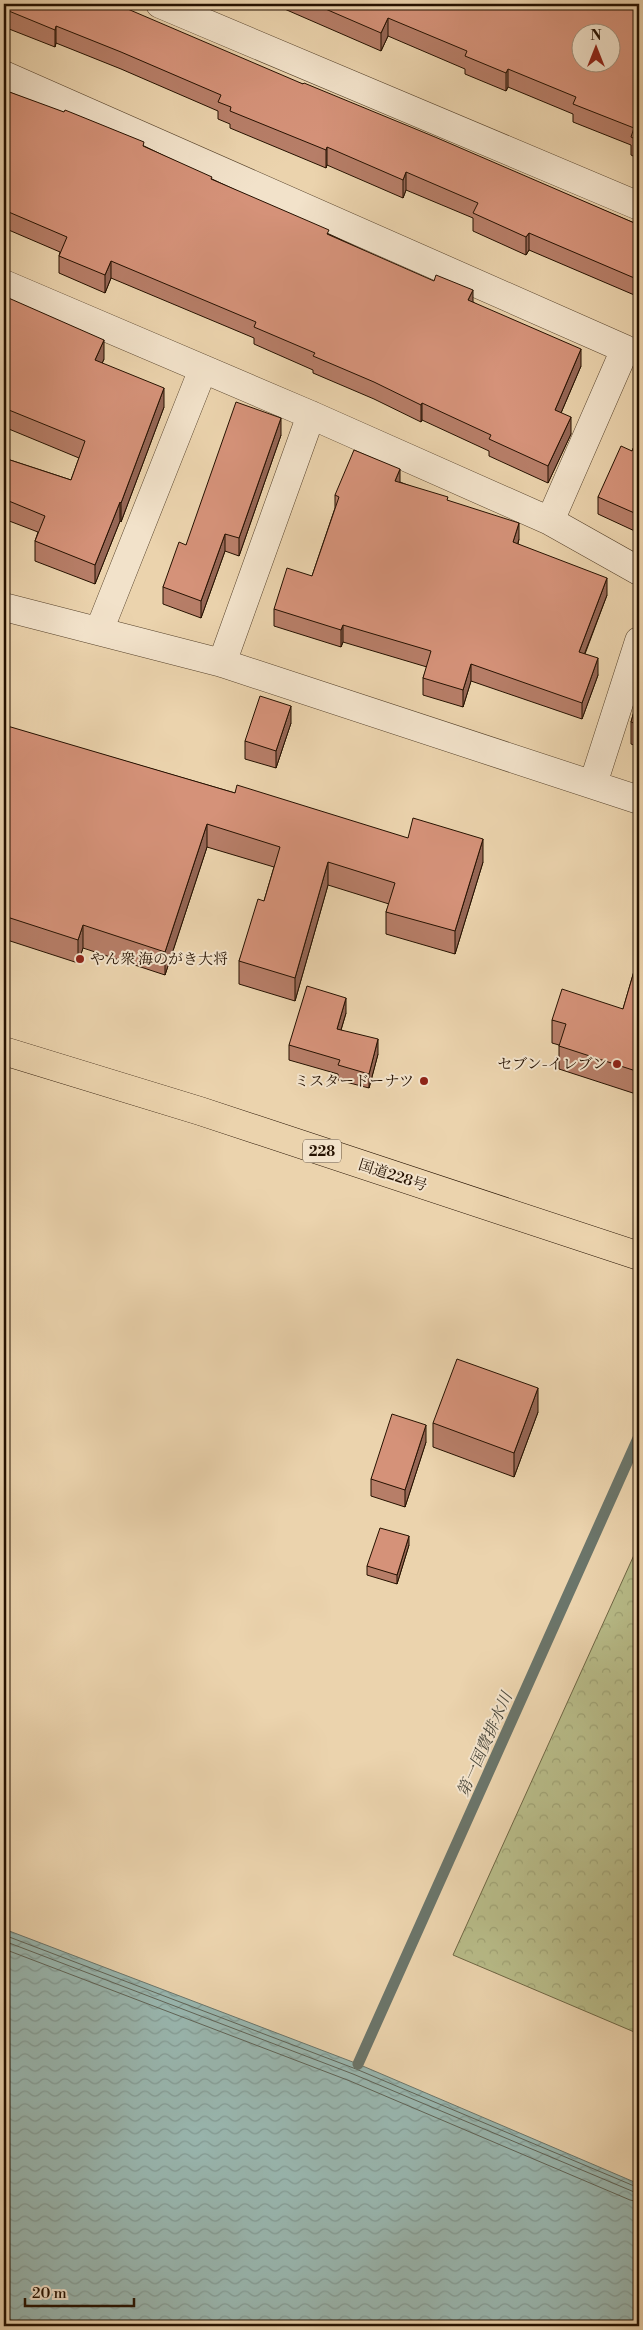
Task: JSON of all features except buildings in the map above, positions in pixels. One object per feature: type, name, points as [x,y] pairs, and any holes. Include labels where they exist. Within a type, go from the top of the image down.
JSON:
[{"type":"highway","name":"国道228号","points":[[4,1051],[200,1111],[639,1256]]},
{"type":"street","points":[[160,4],[639,206]]},
{"type":"street","points":[[4,75],[625,349],[550,521]]},
{"type":"street","points":[[4,284],[311,415],[550,521],[639,571]]},
{"type":"street","points":[[99,631],[203,369]]},
{"type":"street","points":[[222,663],[311,415]]},
{"type":"street","points":[[4,607],[222,663],[639,800]]},
{"type":"street","points":[[593,784],[639,641]]},
{"type":"green space","points":[[639,1544],[639,2034],[453,1955]]},
{"type":"water","points":[[4,1929],[358,2064],[639,2184],[639,2326],[4,2326]]},
{"type":"waterway","name":"第一国費排水川","points":[[358,2064],[639,1436]]},
{"type":"place","name":"やん衆 海のがき大将","points":[[80,959]]},
{"type":"place","name":"セブン-イレブン","points":[[617,1064]]},
{"type":"place","name":"ミスタードーナツ","points":[[424,1081]]}]
